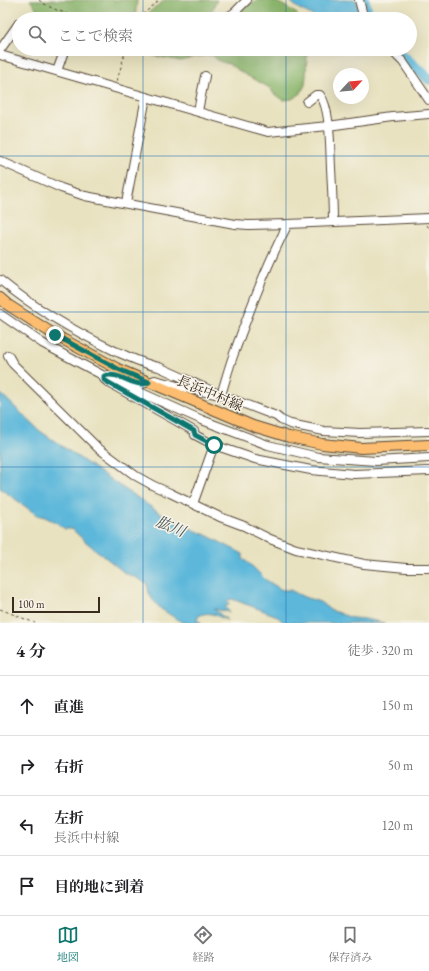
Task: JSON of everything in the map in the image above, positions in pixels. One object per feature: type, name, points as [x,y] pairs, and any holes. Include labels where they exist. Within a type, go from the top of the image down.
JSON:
[{"type":"main road","name":"長浜中村線","points":[[0,298],[8,305],[55,335],[118,369],[253,426],[289,438],[322,444],[361,448],[429,445]]},
{"type":"street","points":[[235,12],[247,0]]},
{"type":"street","points":[[359,0],[362,12]]},
{"type":"street","points":[[0,50],[12,33]]},
{"type":"street","points":[[0,55],[268,132],[429,114]]},
{"type":"street","points":[[57,71],[62,56]]},
{"type":"street","points":[[397,56],[403,62],[429,100]]},
{"type":"street","points":[[198,111],[205,76]]},
{"type":"street","points":[[307,102],[316,95],[320,95],[323,98],[325,106],[328,126],[334,222]]},
{"type":"street","points":[[126,203],[146,97]]},
{"type":"street","points":[[0,161],[61,188],[85,196],[235,224],[288,224],[429,218]]},
{"type":"street","points":[[221,394],[235,349],[250,310],[271,258],[288,224]]},
{"type":"street","points":[[0,280],[64,324],[97,342],[148,365],[158,367],[276,416],[290,424],[324,431],[360,433],[429,431]]},
{"type":"street","points":[[0,314],[42,343],[104,376],[202,420],[268,445],[318,457],[376,461],[429,458]]},
{"type":"street","points":[[8,355],[13,364],[98,448],[136,476],[154,486],[220,517],[296,549],[364,564],[406,568],[429,568]]},
{"type":"street","points":[[104,376],[117,376],[142,384],[155,380],[211,394],[221,394]]},
{"type":"street","points":[[104,376],[104,380],[194,431],[195,435],[214,445],[255,460],[311,470],[354,474],[429,471]]},
{"type":"street","points":[[193,504],[214,445]]},
{"type":"path","points":[[39,0],[52,9],[64,12]]},
{"type":"path","points":[[146,12],[160,0]]},
{"type":"path","points":[[115,88],[124,56]]},
{"type":"path","points":[[0,609],[34,623]]},
{"type":"green space","points":[[30,0],[137,0],[136,12],[38,11]]},
{"type":"green space","points":[[165,0],[217,0],[211,12],[149,12]]},
{"type":"green space","points":[[259,0],[270,1],[283,5],[294,12],[238,12],[245,6]]},
{"type":"green space","points":[[155,56],[204,56],[181,61]]},
{"type":"green space","points":[[213,56],[307,56],[305,85],[300,94],[292,99],[284,100],[274,94],[270,88],[229,64],[219,61]]},
{"type":"water","points":[[290,0],[356,0],[360,12],[306,12],[293,4]]},
{"type":"water","name":"肱川","points":[[0,393],[40,431],[169,519],[206,535],[243,554],[243,559],[266,580],[282,590],[290,590],[304,597],[320,602],[330,610],[352,618],[384,623],[285,623],[275,615],[232,599],[228,600],[227,602],[230,604],[225,607],[229,612],[214,609],[227,620],[215,615],[205,614],[197,617],[197,620],[202,623],[183,623],[161,609],[152,599],[147,584],[125,573],[72,529],[65,529],[45,517],[37,515],[0,488]]},
{"type":"waterway","points":[[364,0],[367,12]]},
{"type":"waterway","points":[[403,56],[429,79]]},
{"type":"route","points":[[55,335],[118,369],[149,382],[142,384],[117,376],[104,376],[104,380],[194,431],[195,435],[214,445]]}]
